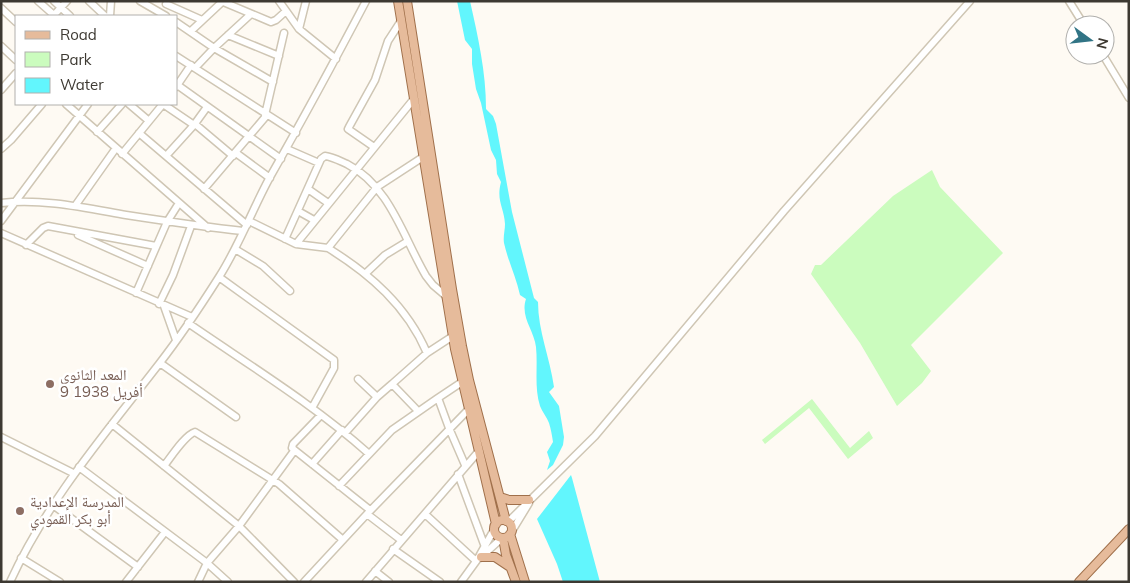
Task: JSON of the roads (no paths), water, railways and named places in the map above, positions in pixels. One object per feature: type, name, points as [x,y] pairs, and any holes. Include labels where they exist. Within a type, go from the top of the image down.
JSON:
[{"type":"main road","points":[[407,1],[462,346],[469,380],[500,497],[507,521],[511,525],[507,535],[510,567],[516,582]]},
{"type":"main road","points":[[398,2],[462,382],[479,451],[496,534],[507,535]]},
{"type":"main road","points":[[500,497],[509,500],[531,499]]},
{"type":"main road","points":[[495,526],[501,521],[507,521]]},
{"type":"main road","points":[[1079,582],[1129,529]]},
{"type":"main road","points":[[507,535],[525,582]]},
{"type":"main road","points":[[478,559],[495,557],[510,567]]},
{"type":"street","points":[[38,1],[53,15]]},
{"type":"street","points":[[54,1],[69,15]]},
{"type":"street","points":[[55,15],[67,1]]},
{"type":"street","points":[[89,1],[108,15]]},
{"type":"street","points":[[109,15],[110,1]]},
{"type":"street","points":[[140,1],[162,15],[167,3],[202,20]]},
{"type":"street","points":[[278,1],[299,29],[336,59]]},
{"type":"street","points":[[191,31],[222,2],[267,21],[274,22],[285,10],[286,1]]},
{"type":"street","points":[[299,29],[306,1]]},
{"type":"street","points":[[10,582],[21,558],[73,473],[160,363],[219,277],[270,178],[366,1]]},
{"type":"street","points":[[507,521],[595,436],[784,210],[970,1]]},
{"type":"street","points":[[1069,1],[1078,15]]},
{"type":"street","points":[[1,8],[15,21]]},
{"type":"street","points":[[178,85],[193,67],[251,14]]},
{"type":"street","points":[[374,147],[348,129],[375,80],[388,41],[401,21]]},
{"type":"street","points":[[178,23],[214,48],[273,82]]},
{"type":"street","points":[[204,190],[266,115],[284,33]]},
{"type":"street","points":[[228,35],[279,56]]},
{"type":"street","points":[[1,46],[15,59]]},
{"type":"street","points":[[178,57],[296,133]]},
{"type":"street","points":[[1109,65],[1129,98]]},
{"type":"street","points":[[1,90],[15,74]]},
{"type":"street","points":[[178,87],[281,159]]},
{"type":"street","points":[[296,244],[413,100]]},
{"type":"street","points":[[1,149],[41,105]]},
{"type":"street","points":[[67,105],[208,228]]},
{"type":"street","points":[[1,221],[87,105]]},
{"type":"street","points":[[97,132],[121,105]]},
{"type":"street","points":[[130,105],[149,121]]},
{"type":"street","points":[[122,154],[162,105]]},
{"type":"street","points":[[165,105],[270,178]]},
{"type":"street","points":[[166,156],[207,107]]},
{"type":"street","points":[[139,133],[246,226]]},
{"type":"street","points":[[74,206],[116,148]]},
{"type":"street","points":[[287,149],[319,163]]},
{"type":"street","points":[[285,239],[322,157],[327,156],[356,168],[377,187],[387,200],[426,276],[446,296]]},
{"type":"street","points":[[328,248],[377,187],[423,157]]},
{"type":"street","points":[[308,189],[328,203]]},
{"type":"street","points":[[1,203],[16,201],[74,206],[208,228],[246,226],[296,244],[328,248],[366,274],[386,292],[415,330],[427,353]]},
{"type":"street","points":[[136,293],[167,222],[179,203]]},
{"type":"street","points":[[298,211],[314,220]]},
{"type":"street","points":[[26,244],[46,226],[156,246]]},
{"type":"street","points":[[176,340],[161,305],[191,226]]},
{"type":"street","points":[[66,230],[148,266]]},
{"type":"street","points":[[1,233],[136,293],[190,320],[312,408],[368,453]]},
{"type":"street","points":[[366,274],[384,255],[408,241]]},
{"type":"street","points":[[235,249],[263,266],[290,291]]},
{"type":"street","points":[[219,277],[334,360],[334,368],[312,408]]},
{"type":"street","points":[[312,464],[377,397],[427,353],[453,336]]},
{"type":"street","points":[[160,363],[236,417]]},
{"type":"street","points":[[358,379],[377,397]]},
{"type":"street","points":[[339,486],[368,453],[392,430],[462,382]]},
{"type":"street","points":[[392,384],[418,411]]},
{"type":"street","points":[[438,398],[465,465]]},
{"type":"street","points":[[304,582],[368,512],[469,409]]},
{"type":"street","points":[[321,415],[293,444],[292,448],[401,540]]},
{"type":"street","points":[[112,424],[239,526],[294,582]]},
{"type":"street","points":[[164,466],[184,440],[192,432],[195,432],[279,484],[343,540]]},
{"type":"street","points":[[1,437],[73,473]]},
{"type":"street","points":[[198,582],[208,563],[239,526],[294,451]]},
{"type":"street","points":[[366,582],[479,451]]},
{"type":"street","points":[[79,467],[208,563],[228,582]]},
{"type":"street","points":[[458,474],[485,547]]},
{"type":"street","points":[[478,559],[507,535],[531,499]]},
{"type":"street","points":[[53,506],[138,567]]},
{"type":"street","points":[[425,514],[478,559]]},
{"type":"street","points":[[461,582],[478,559],[495,526]]},
{"type":"street","points":[[126,582],[165,532]]},
{"type":"street","points":[[393,549],[440,582]]},
{"type":"street","points":[[21,558],[60,582]]},
{"type":"street","points":[[375,571],[389,582]]},
{"type":"water","points":[[457,1],[470,1],[483,68],[486,109],[493,116],[496,124],[512,212],[534,298],[538,302],[542,334],[554,387],[549,392],[559,406],[564,437],[563,445],[553,465],[547,470],[550,461],[547,452],[553,442],[549,423],[538,399],[535,341],[526,318],[526,299],[520,295],[504,243],[505,224],[499,194],[501,182],[497,174],[496,160],[491,150],[481,103],[476,89],[472,49],[465,40]]},
{"type":"water","points":[[571,475],[600,582],[563,582],[537,519]]},
{"type":"place","name":"المعد الثانوي 9 أفريل 1938","points":[[50,384]]},
{"type":"place","name":"المدرسة الإعدادية أبو بكر القمودي","points":[[20,511]]}]
